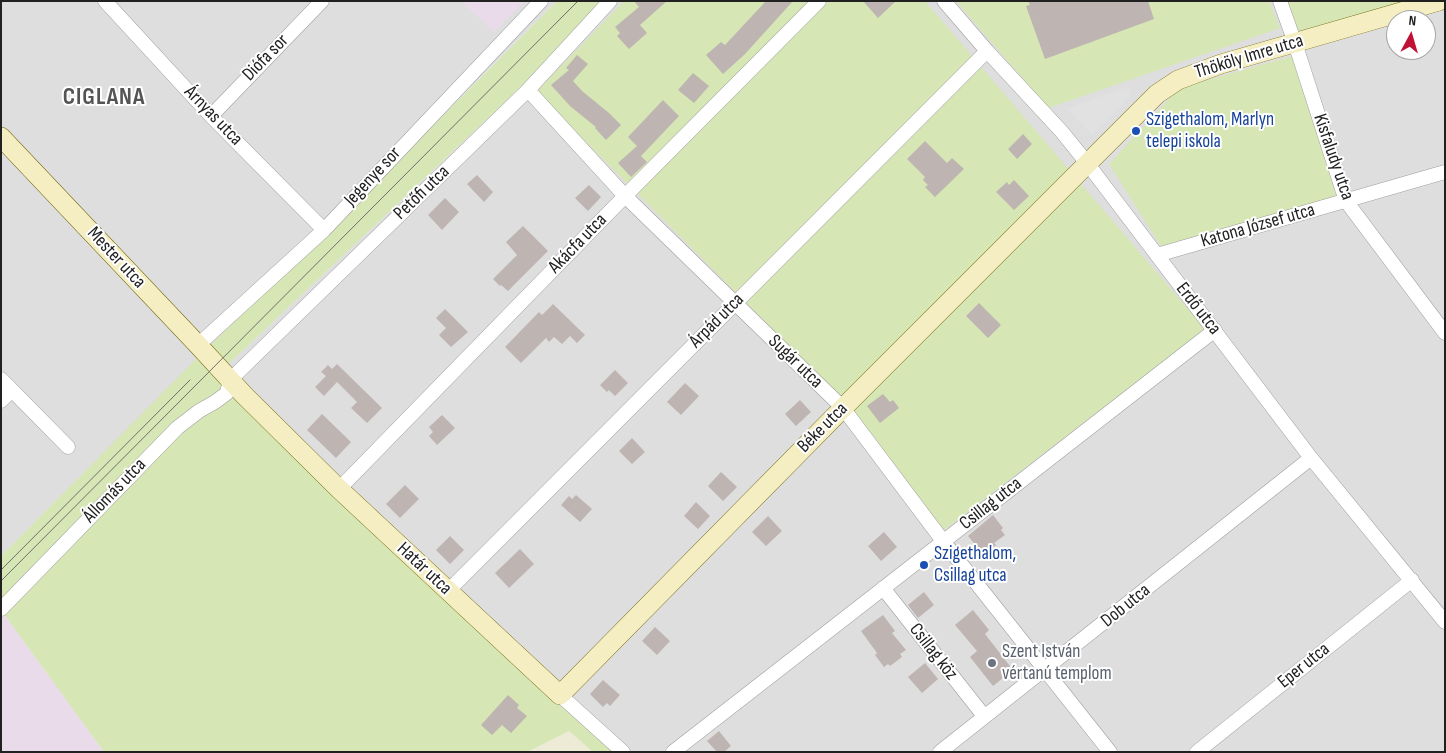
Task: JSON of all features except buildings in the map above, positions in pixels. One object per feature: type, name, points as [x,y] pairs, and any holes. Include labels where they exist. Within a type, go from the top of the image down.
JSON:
[{"type":"street","name":"Árnyas utca","points":[[104,1],[211,116],[324,230]]},
{"type":"street","name":"Diófa sor","points":[[211,116],[322,1]]},
{"type":"street","name":"Jegenye sor","points":[[198,345],[324,230],[541,1]]},
{"type":"street","name":"Petőfi utca","points":[[230,380],[528,90],[610,1]]},
{"type":"street","name":"Akácfa utca","points":[[339,489],[625,196],[819,1]]},
{"type":"street","name":"Erdő utca","points":[[944,1],[987,51],[1062,132],[1311,458],[1445,622]]},
{"type":"street","name":"Kisfaludy utca","points":[[1280,1],[1346,201],[1445,333]]},
{"type":"street","name":"Thököly Imre utca","points":[[1087,163],[1167,86],[1192,74],[1439,1]]},
{"type":"street","name":"Árpád utca","points":[[448,591],[987,51]]},
{"type":"street","name":"Sugár utca","points":[[528,90],[625,196],[843,408],[943,541],[1110,752]]},
{"type":"street","name":"Mester utca","points":[[1,137],[230,380]]},
{"type":"street","name":"Béke utca","points":[[560,695],[1087,163]]},
{"type":"street","name":"Katona József utca","points":[[1157,255],[1445,172]]},
{"type":"street","name":"Csillag utca","points":[[673,752],[1215,330]]},
{"type":"street","points":[[1,379],[68,447]]},
{"type":"street","name":"Határ utca","points":[[230,380],[339,489],[623,752]]},
{"type":"street","name":"Állomás utca","points":[[1,609],[177,428],[227,393],[230,380]]},
{"type":"street","points":[[1,401],[12,390]]},
{"type":"street","name":"Dob utca","points":[[940,752],[1311,458]]},
{"type":"street","name":"Eper utca","points":[[1197,752],[1412,580]]},
{"type":"street","name":"Csillag köz","points":[[882,588],[984,716]]},
{"type":"shaded area","points":[[1,1],[557,1],[1,556]]},
{"type":"shaded area","points":[[461,1],[524,1],[494,32]]},
{"type":"shaded area","points":[[602,1],[1445,1],[1445,752],[614,752],[218,374],[527,81]]},
{"type":"shaded area","points":[[1128,87],[1131,95],[1092,135],[1067,108]]},
{"type":"shaded area","points":[[1,610],[86,727],[104,752],[1,752]]},
{"type":"shaded area","points":[[569,731],[593,752],[527,752]]},
{"type":"green space","points":[[557,1],[602,1],[527,81],[218,374],[614,752],[593,752],[569,731],[527,752],[104,752],[1,610],[1,556],[203,352],[332,227]]},
{"type":"green space","points":[[624,1],[925,1],[1205,329],[944,530],[841,398],[536,92]]},
{"type":"green space","points":[[956,1],[1269,1],[1280,28],[1048,108]]},
{"type":"green space","points":[[1280,1],[1439,1],[1408,10],[1386,10],[1386,16],[1295,43]]},
{"type":"green space","points":[[1293,56],[1337,197],[1161,246],[1109,164],[1179,88]]},
{"type":"tram line","points":[[1,581],[578,1]]},
{"type":"tram line","points":[[1,570],[190,380]]},
{"type":"place","name":"Szigethalom, Marlyn telepi iskola","points":[[1136,131]]},
{"type":"place","name":"Szigethalom, Csillag utca","points":[[924,565]]},
{"type":"place","name":"Szent István vértanú templom","points":[[992,663]]},
{"type":"district","name":"CIGLANA","points":[[104,98]]}]
